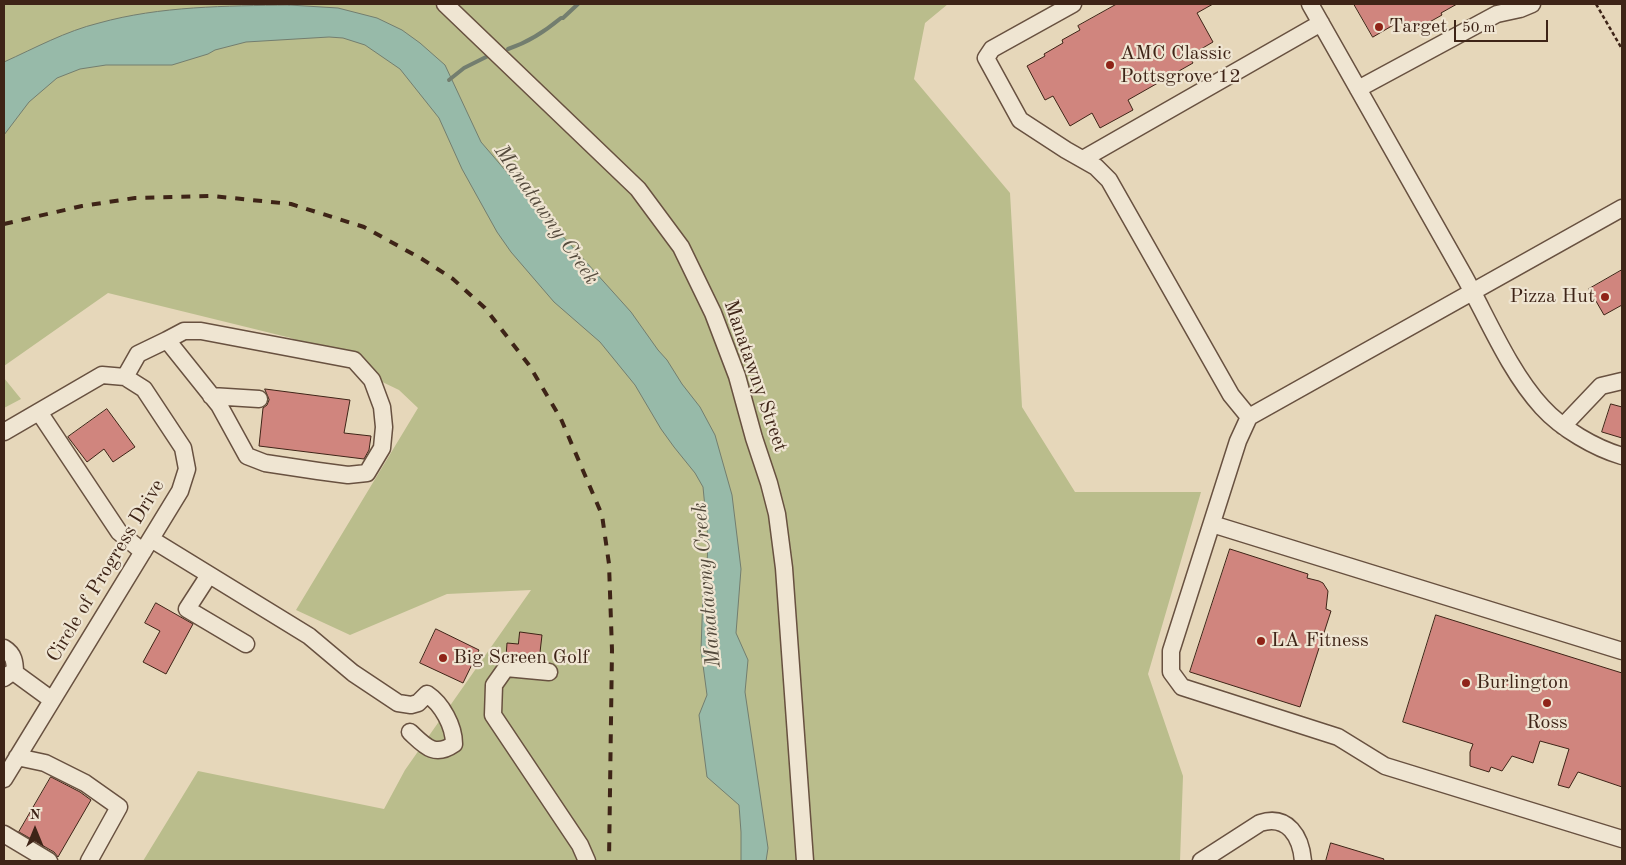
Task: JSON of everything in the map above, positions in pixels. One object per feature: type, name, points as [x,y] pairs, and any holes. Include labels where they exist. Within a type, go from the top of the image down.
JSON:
[{"type":"street","name":"Manatawny Street","points":[[445,4],[638,190],[681,247],[713,313],[737,376],[777,514],[784,568],[805,861]]},
{"type":"street","points":[[1073,4],[992,50],[986,58],[1020,120],[1096,167],[1109,180],[1231,395],[1248,417]]},
{"type":"street","points":[[1310,4],[1512,366],[1529,391],[1544,409],[1563,426],[1606,450],[1622,456]]},
{"type":"street","points":[[1358,89],[1497,14],[1520,9],[1532,4]]},
{"type":"street","points":[[1083,159],[1321,23]]},
{"type":"street","points":[[1622,208],[1248,417],[1238,441],[1171,652],[1171,672],[1182,686],[1338,737],[1385,766],[1622,839]]},
{"type":"street","points":[[4,432],[102,375],[125,377],[138,354],[184,331],[202,331],[354,360],[372,380],[382,406],[384,427],[382,448],[367,473],[348,475],[265,463],[247,456],[219,406],[167,340]]},
{"type":"street","name":"Circle of Progress Drive","points":[[4,779],[180,491],[187,469],[183,448],[144,389],[125,377]]},
{"type":"street","points":[[1563,426],[1601,386],[1622,381]]},
{"type":"street","points":[[211,396],[260,399]]},
{"type":"street","points":[[39,412],[119,532],[209,575],[309,636],[353,673],[398,703],[411,705],[418,703],[426,694],[431,697],[440,706],[447,719],[454,735],[454,744],[447,749],[434,750],[426,748],[410,732]]},
{"type":"street","points":[[1212,524],[1622,651]]},
{"type":"street","points":[[209,575],[187,609],[246,644]]},
{"type":"street","points":[[4,648],[14,658],[9,676],[52,700]]},
{"type":"street","points":[[549,672],[506,668],[494,685],[493,715],[580,845],[587,861]]},
{"type":"street","points":[[17,757],[46,763],[85,782],[119,807],[89,861]]},
{"type":"street","points":[[1201,861],[1260,823],[1267,821],[1283,824],[1290,828],[1300,841],[1303,861]]},
{"type":"street","points":[[4,834],[49,861]]},
{"type":"path","points":[[1596,4],[1622,49]]},
{"type":"shaded area","points":[[4,4],[948,4],[925,23],[914,79],[1010,193],[1022,407],[1075,492],[1201,492],[1148,674],[1183,776],[1180,861],[143,861],[198,771],[384,809],[405,770],[531,590],[447,594],[350,635],[296,610],[418,408],[399,390],[291,338],[108,293],[4,366]]},
{"type":"shaded area","points":[[4,378],[21,399],[4,408]]},
{"type":"water","name":"Manatawny Creek","points":[[289,5],[338,8],[377,18],[402,30],[445,65],[481,142],[631,312],[700,407],[715,435],[732,495],[741,569],[736,633],[748,660],[745,692],[768,848],[766,861],[741,861],[739,805],[707,777],[699,715],[707,695],[701,650],[703,593],[707,567],[708,539],[703,487],[695,473],[661,429],[635,385],[600,342],[554,302],[511,252],[497,232],[462,169],[439,118],[400,69],[365,45],[343,38],[329,37],[246,42],[215,50],[172,65],[106,65],[80,69],[57,78],[29,102],[4,135],[4,62],[63,35],[87,26],[146,13],[193,8]]},
{"type":"building","name":"AMC Classic Pottsgrove 12","points":[[1117,4],[1213,4],[1197,13],[1213,42],[1189,56],[1193,63],[1128,100],[1133,110],[1100,128],[1092,113],[1070,126],[1053,96],[1045,100],[1027,66],[1063,43],[1062,40],[1080,30],[1078,26]]},
{"type":"building","name":"Target","points":[[1354,4],[1457,4],[1410,33],[1402,20],[1373,37]]},
{"type":"building","points":[[1622,270],[1622,305],[1604,315],[1589,289]]},
{"type":"building","points":[[265,389],[350,400],[344,433],[371,436],[369,450],[364,459],[259,446],[263,408],[269,400]]},
{"type":"building","points":[[1611,404],[1622,407],[1622,438],[1602,432]]},
{"type":"building","points":[[107,409],[135,447],[113,462],[104,449],[87,462],[68,437]]},
{"type":"building","name":"LA Fitness","points":[[1230,549],[1308,574],[1307,578],[1323,583],[1328,591],[1326,609],[1331,611],[1300,707],[1190,672]]},
{"type":"building","points":[[156,603],[193,624],[166,674],[143,662],[160,631],[145,623]]},
{"type":"building","points":[[1436,615],[1622,673],[1622,787],[1578,772],[1569,788],[1558,785],[1569,749],[1540,741],[1533,763],[1512,756],[1502,771],[1491,767],[1489,772],[1470,766],[1470,752],[1473,744],[1403,722]]},
{"type":"building","points":[[436,629],[479,650],[463,683],[420,663]]},
{"type":"building","points":[[520,632],[542,635],[539,661],[506,657],[507,643],[518,644]]},
{"type":"building","points":[[51,777],[91,800],[58,857],[54,852],[19,832]]},
{"type":"building","points":[[1331,843],[1384,859],[1383,861],[1326,861]]},
{"type":"waterway","points":[[508,49],[530,40],[563,18],[578,4]]},
{"type":"waterway","points":[[449,80],[464,68],[492,54]]},
{"type":"railway","points":[[4,224],[82,206],[135,198],[212,196],[291,204],[364,227],[422,259],[453,279],[485,308],[529,365],[561,419],[602,515],[609,564],[612,650],[609,861]]},
{"type":"place","name":"Target","points":[[1379,27]]},
{"type":"place","name":"AMC Classic Pottsgrove 12","points":[[1110,65]]},
{"type":"place","name":"Pizza Hut","points":[[1605,297]]},
{"type":"place","name":"LA Fitness","points":[[1261,641]]},
{"type":"place","name":"Big Screen Golf","points":[[443,658]]},
{"type":"place","name":"Burlington","points":[[1466,683]]},
{"type":"place","name":"Ross","points":[[1547,703]]}]
